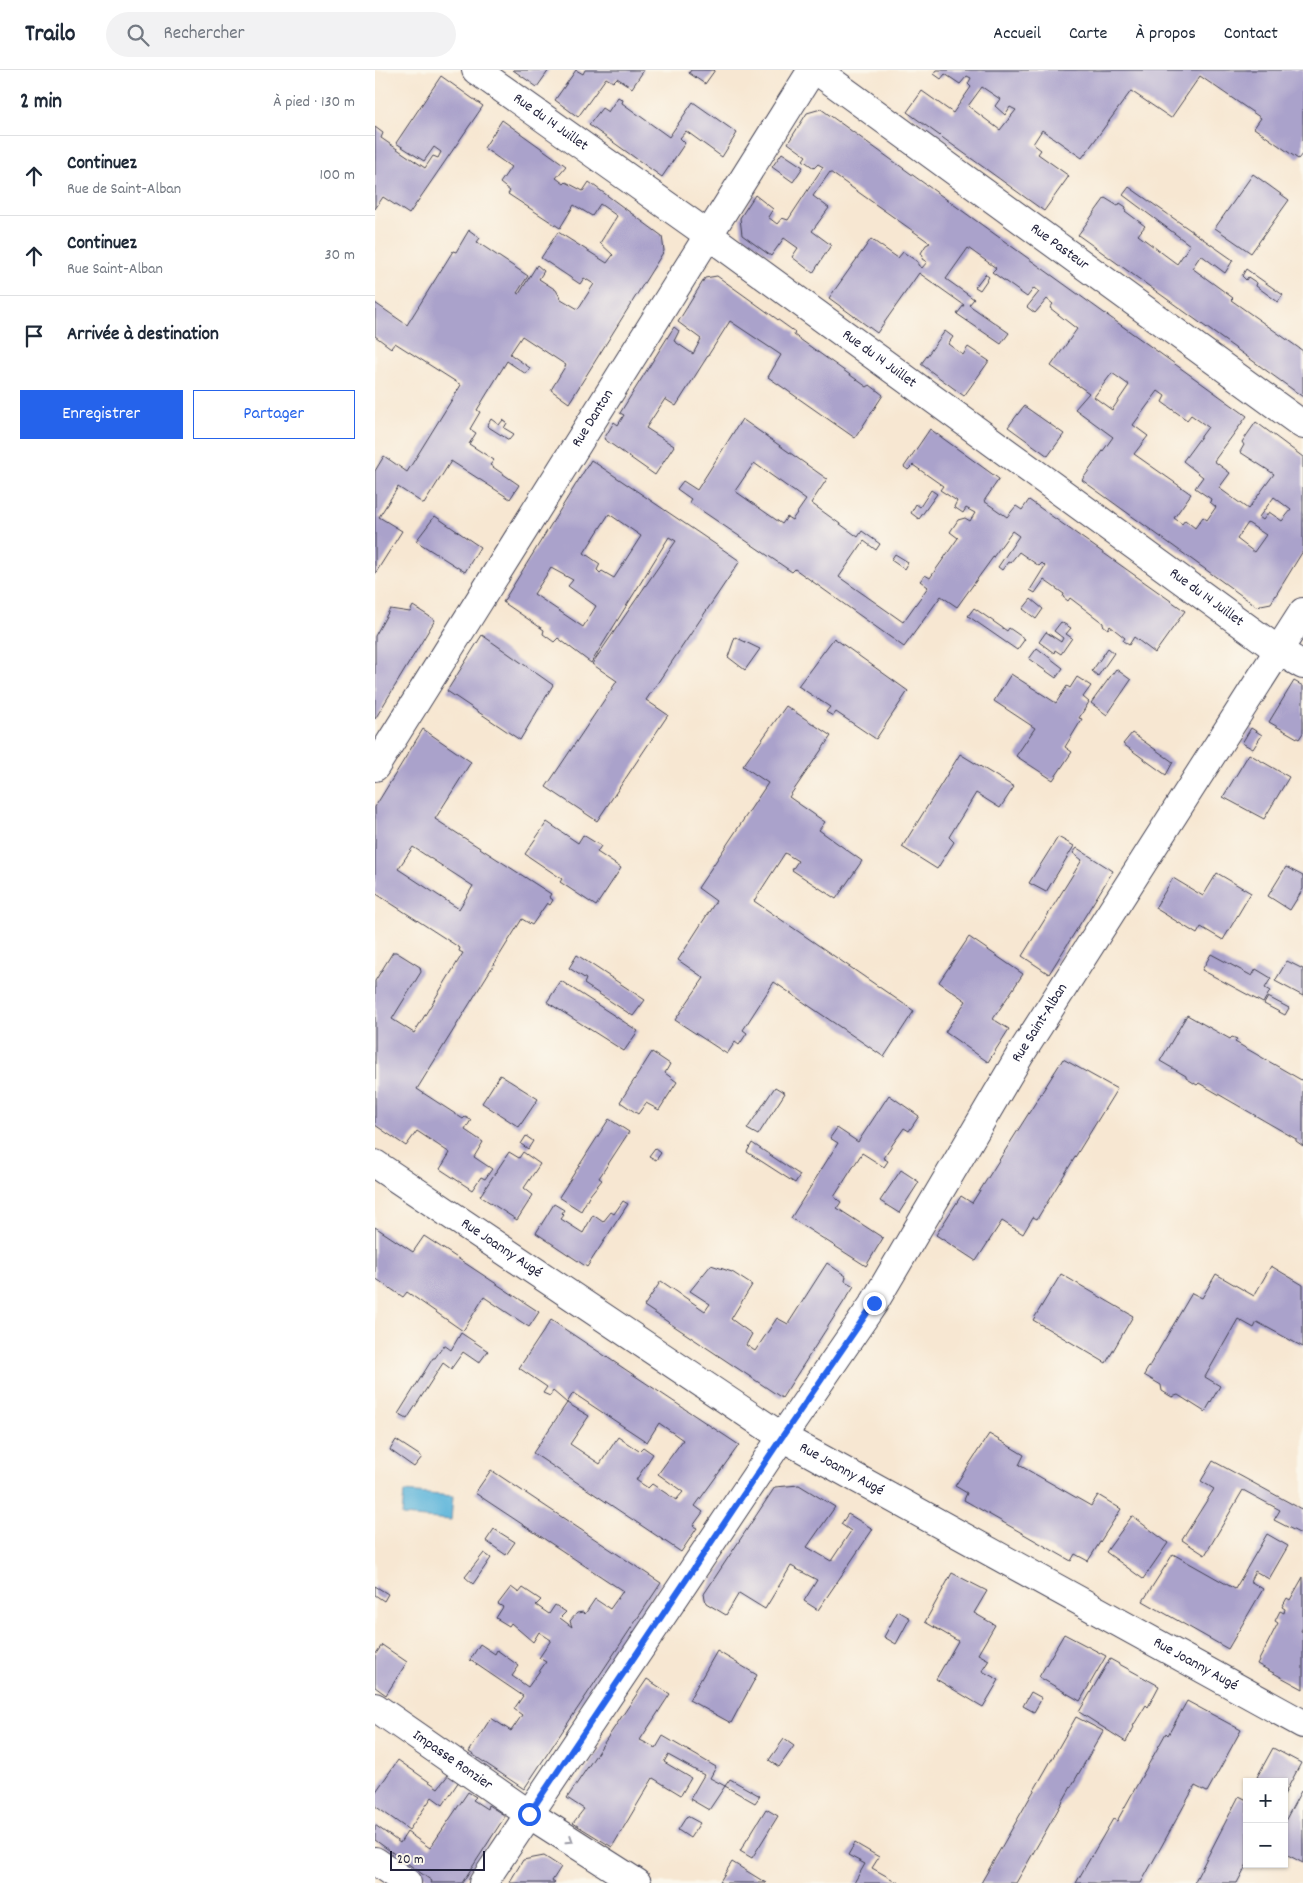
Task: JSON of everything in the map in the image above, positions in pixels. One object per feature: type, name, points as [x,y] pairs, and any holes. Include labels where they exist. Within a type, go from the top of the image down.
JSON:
[{"type":"street","name":"Rue du 14 Juillet","points":[[476,70],[707,234],[1279,651],[1303,665]]},
{"type":"street","name":"Rue Danton","points":[[375,767],[707,234],[812,70]]},
{"type":"street","name":"Rue Pasteur","points":[[816,70],[1303,425]]},
{"type":"street","name":"Rue Saint-Alban","points":[[483,1883],[874,1303],[1020,1055],[1303,612]]},
{"type":"street","name":"Rue Joanny Augé","points":[[375,1164],[782,1437],[1303,1724]]},
{"type":"street","name":"Impasse Ronzier","points":[[375,1707],[529,1814],[637,1883]]},
{"type":"street","points":[[375,1861],[407,1883]]},
{"type":"water","points":[[404,1492],[453,1496],[451,1520],[402,1516]]},
{"type":"building","points":[[513,70],[549,70],[537,87]]},
{"type":"building","points":[[576,70],[583,74],[585,70],[644,70],[632,88],[617,78],[613,82],[606,78],[578,117],[555,100]]},
{"type":"building","points":[[691,70],[715,70],[705,84],[689,73]]},
{"type":"building","points":[[937,70],[1303,70],[1303,153],[1298,159],[1254,128],[1261,118],[1200,76],[1171,118],[1131,91],[1082,158],[1042,130],[1033,144],[1041,150],[1038,154],[1069,176],[1044,211],[907,112],[922,91],[953,113],[971,87],[968,84],[971,78],[967,76],[960,84],[945,74],[941,79],[934,74]],"holes":[[[982,87],[1000,99],[995,106],[1005,115],[1010,107],[1016,110],[1000,130],[968,106]]]},
{"type":"building","points":[[441,76],[483,106],[409,214],[383,197],[375,209],[375,127],[383,133],[381,138],[425,168],[433,156],[438,158],[441,152],[434,147],[424,161],[396,143]]},
{"type":"building","points":[[618,97],[623,100],[622,103],[669,137],[693,102],[737,133],[722,157],[686,131],[680,138],[685,143],[662,177],[589,125],[602,108],[608,112]]},
{"type":"building","points":[[821,109],[1247,416],[1214,461],[1230,473],[1219,488],[1248,509],[1274,474],[1240,452],[1244,445],[1242,442],[1256,422],[1303,457],[1303,551],[1271,603],[1256,606],[1082,480],[1113,437],[1075,409],[1089,393],[1051,366],[1077,329],[1050,308],[1053,304],[1047,299],[1035,313],[1027,307],[1039,292],[1034,288],[1027,297],[992,272],[996,268],[968,248],[946,279],[974,299],[969,305],[1009,333],[1001,344],[957,314],[964,305],[919,273],[877,333],[829,298],[871,239],[898,258],[903,252],[918,262],[918,265],[922,268],[927,262],[922,259],[921,253],[926,245],[930,243],[830,172],[813,196],[829,208],[812,231],[831,245],[813,273],[792,257],[798,248],[784,238],[771,256],[742,235],[740,218],[755,195],[773,209],[768,217],[777,224],[782,218],[788,220],[823,167],[818,164],[814,168],[803,160],[806,156],[788,143],[807,113]],"holes":[[[1112,373],[1129,385],[1112,410],[1094,397]],[[1158,391],[1165,396],[1162,402],[1187,420],[1191,415],[1208,427],[1183,461],[1203,477],[1195,488],[1211,499],[1210,502],[1216,507],[1207,520],[1203,517],[1195,528],[1185,520],[1182,524],[1174,518],[1191,494],[1134,454],[1148,436],[1133,425]],[[1274,497],[1291,510],[1282,521],[1269,512],[1263,520],[1259,517]],[[1248,523],[1266,535],[1254,552],[1237,539]]]},
{"type":"building","points":[[502,120],[566,166],[556,178],[564,184],[566,182],[583,191],[589,182],[662,236],[664,251],[569,403],[551,390],[566,365],[522,336],[510,354],[530,368],[526,374],[507,361],[477,410],[480,412],[470,429],[476,433],[469,444],[494,460],[490,465],[519,485],[510,499],[451,461],[424,504],[398,487],[379,517],[402,531],[375,574],[375,471],[384,456],[407,472],[461,385],[395,343],[391,348],[375,336],[375,303],[407,325],[453,251],[456,252],[469,230],[480,238],[477,242],[528,276],[517,293],[519,294],[537,265],[544,271],[539,279],[556,290],[561,299],[578,309],[594,284],[584,278],[580,284],[541,258],[558,232],[607,263],[613,255],[600,243],[617,216],[600,204],[592,216],[574,205],[560,228],[508,194],[510,191],[500,183],[511,167],[484,148]]},
{"type":"building","points":[[782,153],[803,167],[793,182],[772,167]]},
{"type":"building","points":[[1253,174],[1289,200],[1251,253],[1215,228]]},
{"type":"building","points":[[1129,187],[1233,260],[1225,273],[1201,255],[1192,268],[1233,298],[1231,300],[1303,351],[1303,397],[1078,235],[1105,198],[1118,206],[1120,203],[1126,207],[1125,211],[1145,226],[1138,235],[1177,264],[1190,245],[1123,195]]},
{"type":"building","points":[[1246,269],[1283,295],[1278,302],[1256,286],[1257,283],[1248,277],[1246,280],[1242,276]]},
{"type":"building","points":[[985,274],[989,277],[980,290],[975,287]]},
{"type":"building","points":[[717,276],[795,332],[794,335],[867,387],[870,385],[883,395],[855,438],[768,377],[781,355],[730,321],[676,406],[665,399],[646,428],[674,446],[655,475],[604,439],[614,422],[618,425],[624,415],[620,413],[674,327],[679,331],[674,341],[693,354],[701,339],[678,322],[705,278]]},
{"type":"building","points":[[945,331],[953,337],[948,344],[963,355],[968,347],[989,361],[964,396],[921,364]]},
{"type":"building","points":[[1024,406],[1064,434],[1048,456],[1008,427]]},
{"type":"building","points":[[491,419],[499,425],[503,420],[507,423],[504,428],[514,434],[509,440],[487,426]]},
{"type":"building","points":[[742,419],[827,479],[811,503],[858,537],[862,531],[880,544],[876,550],[864,541],[839,577],[903,622],[928,587],[920,581],[925,575],[930,578],[958,538],[950,532],[958,520],[965,518],[970,521],[975,513],[966,508],[963,513],[954,507],[957,501],[940,490],[943,486],[913,465],[908,470],[904,467],[930,429],[999,479],[984,501],[1007,517],[1016,506],[1022,510],[1029,500],[1185,611],[1155,653],[1134,637],[1129,645],[1123,641],[1125,638],[1110,626],[1108,629],[1070,598],[1068,601],[1063,597],[1064,594],[1044,580],[1035,593],[1030,590],[1045,566],[1042,563],[1039,566],[1019,552],[1002,570],[998,567],[1019,536],[1012,531],[957,607],[941,596],[904,647],[795,569],[792,572],[689,502],[691,499],[677,489],[683,481],[697,490]],"holes":[[[754,463],[806,500],[792,520],[787,517],[782,524],[735,491]]]},
{"type":"building","points":[[591,460],[740,561],[646,700],[668,715],[597,821],[546,787],[617,681],[592,664],[676,541],[669,537],[591,663],[558,638],[554,642],[543,634],[544,630],[503,602]],"holes":[[[609,514],[641,536],[614,578],[602,571],[600,573],[597,570],[600,564],[584,553]],[[551,568],[573,580],[568,586],[596,606],[583,627],[534,594]]]},
{"type":"building","points":[[931,490],[937,494],[919,519],[911,513],[916,504],[920,507]]},
{"type":"building","points":[[435,516],[480,547],[465,572],[416,541]]},
{"type":"building","points":[[895,554],[908,562],[904,569],[891,560]]},
{"type":"building","points":[[1031,599],[1043,609],[1036,619],[1023,609]]},
{"type":"building","points":[[413,606],[435,620],[375,719],[375,636],[390,609],[410,612]]},
{"type":"building","points":[[974,608],[1007,631],[1009,628],[1025,639],[1017,650],[968,616]]},
{"type":"building","points":[[1061,622],[1071,628],[1066,634],[1072,638],[1061,654],[1055,650],[1054,653],[1039,642],[1046,632],[1061,642],[1063,638],[1054,631]]},
{"type":"building","points":[[482,635],[553,685],[520,740],[447,691]]},
{"type":"building","points":[[735,637],[760,649],[745,670],[728,657]]},
{"type":"building","points":[[834,638],[908,691],[876,739],[836,712],[833,716],[826,712],[830,707],[798,686]]},
{"type":"building","points":[[1037,648],[1063,668],[1056,678],[1029,659]]},
{"type":"building","points":[[1108,648],[1114,653],[1098,676],[1092,671]]},
{"type":"building","points":[[1116,669],[1131,680],[1107,715],[1091,703]]},
{"type":"building","points":[[1011,674],[1056,703],[1067,686],[1070,688],[1077,677],[1091,686],[1083,697],[1089,702],[1079,718],[1082,719],[1065,747],[1072,752],[1053,780],[1016,756],[1035,728],[994,701]]},
{"type":"building","points":[[1294,681],[1303,686],[1303,733],[1299,739],[1269,722]]},
{"type":"building","points":[[786,706],[831,736],[789,797],[825,822],[819,830],[862,861],[836,899],[792,870],[798,861],[785,853],[754,901],[914,1011],[884,1057],[774,982],[743,1030],[747,1033],[739,1045],[735,1042],[727,1054],[675,1020],[704,978],[678,960],[716,901],[698,888],[768,783],[743,766]]},
{"type":"building","points":[[1251,728],[1262,735],[1253,749],[1242,743]]},
{"type":"building","points":[[423,729],[471,762],[435,819],[551,894],[549,897],[553,900],[550,905],[547,903],[532,925],[522,919],[417,1089],[463,1119],[465,1117],[471,1120],[465,1130],[483,1142],[474,1157],[492,1169],[485,1179],[481,1177],[472,1190],[440,1169],[450,1153],[417,1131],[406,1146],[375,1125],[375,981],[393,952],[420,967],[421,972],[392,1019],[414,1033],[463,953],[459,951],[460,948],[375,893],[375,807]],"holes":[[[413,847],[473,886],[459,909],[398,869]]]},
{"type":"building","points":[[1132,733],[1173,762],[1166,775],[1123,744]]},
{"type":"building","points":[[960,754],[1014,787],[1000,808],[976,793],[949,837],[954,842],[937,869],[902,847]]},
{"type":"building","points":[[1249,754],[1289,777],[1264,819],[1223,797]]},
{"type":"building","points":[[547,822],[578,843],[583,835],[601,846],[597,852],[621,868],[596,906],[560,882],[562,879],[525,854]]},
{"type":"building","points":[[1058,837],[1074,846],[1046,892],[1029,883]]},
{"type":"building","points":[[1077,848],[1113,871],[1049,974],[1022,956],[1082,860],[1073,853]]},
{"type":"building","points":[[1286,867],[1303,876],[1303,889],[1290,910],[1268,896]]},
{"type":"building","points":[[1217,873],[1251,893],[1223,940],[1201,927],[1197,934],[1155,908],[1173,878],[1203,896]]},
{"type":"building","points":[[969,937],[1023,974],[993,1019],[1009,1029],[988,1062],[945,1032],[966,1001],[939,982]]},
{"type":"building","points":[[1211,954],[1252,976],[1256,969],[1271,978],[1265,988],[1270,991],[1263,1003],[1202,970]]},
{"type":"building","points":[[577,955],[645,1000],[633,1016],[584,984],[586,979],[569,968]]},
{"type":"building","points":[[1287,961],[1303,969],[1303,996],[1275,981]]},
{"type":"building","points":[[561,981],[638,1031],[624,1051],[547,1002]]},
{"type":"building","points":[[1268,997],[1289,1008],[1285,1015],[1264,1004]]},
{"type":"building","points":[[1187,1015],[1230,1039],[1232,1037],[1237,1039],[1235,1042],[1303,1081],[1303,1146],[1296,1139],[1199,1083],[1197,1085],[1186,1078],[1186,1076],[1160,1061]]},
{"type":"building","points":[[652,1052],[670,1064],[665,1073],[677,1082],[659,1110],[646,1103],[638,1114],[620,1102]]},
{"type":"building","points":[[1063,1059],[1117,1089],[1037,1219],[1033,1217],[1023,1234],[1002,1221],[976,1261],[936,1235],[961,1196],[972,1203]]},
{"type":"building","points":[[500,1075],[538,1099],[519,1127],[482,1103]]},
{"type":"building","points":[[775,1087],[785,1093],[758,1135],[747,1129]]},
{"type":"building","points":[[889,1095],[919,1116],[909,1131],[904,1128],[883,1158],[888,1161],[884,1167],[862,1153],[834,1197],[841,1202],[837,1208],[883,1238],[866,1266],[791,1218],[838,1143],[830,1138],[837,1128],[858,1142]]},
{"type":"building","points":[[609,1119],[629,1132],[599,1178],[602,1180],[590,1195],[581,1211],[559,1197]]},
{"type":"building","points":[[526,1136],[533,1141],[528,1149],[521,1144]]},
{"type":"building","points":[[752,1143],[800,1175],[795,1183],[747,1152]]},
{"type":"building","points":[[655,1148],[661,1153],[656,1160],[649,1156]]},
{"type":"building","points":[[509,1152],[519,1158],[523,1152],[540,1164],[524,1188],[533,1195],[517,1220],[480,1196]]},
{"type":"building","points":[[901,1170],[919,1182],[899,1213],[880,1201]]},
{"type":"building","points":[[623,1201],[628,1204],[587,1267],[536,1233],[554,1204],[564,1210],[562,1213],[564,1215],[561,1219],[583,1233],[593,1215],[603,1222],[611,1212],[614,1214]]},
{"type":"building","points":[[375,1227],[413,1252],[424,1236],[539,1312],[529,1327],[484,1297],[463,1331],[407,1292],[403,1297],[375,1278]]},
{"type":"building","points":[[827,1263],[846,1276],[845,1281],[854,1286],[782,1398],[644,1306],[661,1281],[705,1311],[710,1304],[690,1291],[711,1265],[732,1272],[752,1285],[731,1319],[752,1334],[746,1345],[755,1351],[777,1318],[788,1324]]},
{"type":"building","points":[[1271,1266],[1303,1285],[1303,1347],[1257,1322],[1254,1328],[1238,1319],[1205,1377],[1220,1386],[1205,1412],[1178,1395],[1172,1397],[1162,1391],[1161,1385],[1144,1375],[1192,1293],[1202,1298],[1216,1274],[1254,1296]]},
{"type":"building","points":[[1061,1274],[1133,1316],[1106,1363],[1033,1320]]},
{"type":"building","points":[[551,1320],[739,1445],[695,1506],[703,1512],[693,1526],[697,1528],[681,1552],[533,1453],[567,1403],[553,1391],[550,1396],[543,1393],[547,1387],[519,1368]],"holes":[[[573,1393],[647,1442],[659,1423],[683,1440],[658,1474],[683,1492],[676,1500],[652,1484],[648,1488],[636,1480],[653,1454],[643,1447],[639,1451],[618,1437],[600,1464],[570,1444],[589,1416],[567,1403]]]},
{"type":"building","points":[[461,1333],[488,1351],[479,1363],[463,1352],[451,1369],[443,1363],[407,1419],[398,1414],[433,1358],[435,1358],[444,1345],[451,1350]]},
{"type":"building","points":[[989,1434],[1024,1455],[1019,1465],[1091,1506],[1098,1495],[1121,1509],[1088,1561],[1075,1554],[1071,1561],[964,1500],[967,1493],[955,1486]]},
{"type":"building","points":[[396,1440],[422,1457],[414,1467],[390,1450]]},
{"type":"building","points":[[1213,1461],[1303,1510],[1303,1535],[1274,1520],[1280,1510],[1243,1490],[1205,1555],[1182,1540],[1214,1489],[1201,1481]]},
{"type":"building","points":[[491,1470],[661,1583],[524,1789],[469,1752],[491,1718],[511,1731],[522,1715],[514,1709],[523,1696],[470,1660],[480,1644],[495,1654],[497,1650],[519,1666],[512,1676],[528,1687],[546,1662],[539,1658],[551,1640],[539,1632],[533,1642],[511,1623],[509,1626],[496,1618],[503,1607],[498,1604],[511,1587],[519,1593],[523,1588],[541,1600],[536,1605],[549,1614],[555,1605],[566,1612],[560,1618],[572,1627],[570,1621],[577,1613],[583,1612],[585,1614],[595,1599],[610,1609],[623,1591],[475,1493]]},
{"type":"building","points":[[799,1485],[835,1507],[807,1547],[831,1561],[851,1531],[841,1524],[848,1514],[873,1529],[818,1610],[804,1601],[817,1580],[791,1566],[765,1609],[739,1593],[726,1615],[706,1603],[704,1594],[775,1487]]},
{"type":"building","points":[[1132,1516],[1168,1543],[1143,1579],[1106,1552]]},
{"type":"building","points":[[494,1529],[515,1542],[506,1555],[486,1541]]},
{"type":"building","points":[[1267,1534],[1288,1546],[1269,1579],[1255,1571],[1250,1581],[1263,1589],[1228,1649],[1143,1601],[1173,1554],[1235,1589]]},
{"type":"building","points":[[484,1553],[491,1558],[473,1584],[465,1577]]},
{"type":"building","points":[[952,1573],[987,1591],[974,1613],[995,1625],[978,1654],[989,1660],[982,1671],[999,1680],[983,1707],[936,1679],[958,1641],[925,1622]]},
{"type":"building","points":[[1303,1577],[1303,1627],[1301,1631],[1303,1632],[1303,1689],[1257,1664],[1278,1623],[1275,1621],[1280,1611],[1284,1613],[1285,1609],[1282,1607],[1287,1598],[1290,1600]]},
{"type":"building","points":[[375,1586],[388,1594],[384,1601],[375,1595]]},
{"type":"building","points":[[898,1611],[910,1618],[896,1644],[884,1637]]},
{"type":"building","points":[[1064,1634],[1106,1656],[1080,1701],[1039,1677]]},
{"type":"building","points":[[382,1645],[407,1662],[386,1695],[375,1687],[375,1655]]},
{"type":"building","points":[[717,1651],[757,1675],[731,1723],[689,1700]]},
{"type":"building","points":[[1110,1659],[1159,1686],[1148,1707],[1146,1705],[1133,1726],[1126,1742],[1079,1712]]},
{"type":"building","points":[[647,1679],[670,1694],[640,1740],[656,1748],[663,1736],[716,1767],[710,1778],[725,1786],[709,1810],[690,1799],[704,1775],[668,1755],[664,1762],[691,1778],[681,1795],[653,1778],[612,1847],[573,1823],[584,1809],[567,1798]]},
{"type":"building","points":[[1031,1692],[1042,1698],[1034,1712],[1023,1706]]},
{"type":"building","points":[[1187,1701],[1241,1730],[1207,1792],[1195,1786],[1141,1883],[1076,1883],[1113,1819],[1117,1821],[1166,1733],[1168,1735]]},
{"type":"building","points":[[1076,1717],[1103,1731],[1016,1883],[981,1883]]},
{"type":"building","points":[[784,1739],[794,1746],[779,1767],[769,1760]]},
{"type":"building","points":[[1273,1748],[1301,1763],[1288,1787],[1288,1778],[1257,1777]]},
{"type":"building","points":[[398,1760],[438,1788],[449,1774],[459,1781],[443,1805],[432,1797],[409,1830],[375,1806],[375,1793]]},
{"type":"building","points":[[730,1779],[760,1796],[755,1803],[725,1786]]},
{"type":"building","points":[[1301,1791],[1303,1792],[1303,1863],[1288,1855],[1288,1815]]},
{"type":"building","points":[[468,1792],[476,1797],[473,1800],[487,1809],[488,1805],[504,1815],[504,1818],[462,1883],[431,1883],[432,1881],[375,1840],[375,1825],[400,1843],[407,1832],[430,1848]]},
{"type":"building","points":[[1239,1796],[1243,1798],[1243,1868],[1245,1868],[1237,1883],[1194,1883]]},
{"type":"building","points":[[766,1809],[778,1816],[752,1858],[740,1851]]},
{"type":"building","points":[[687,1816],[700,1823],[690,1838],[678,1830]]},
{"type":"building","points":[[855,1843],[879,1857],[872,1868],[899,1883],[854,1883],[865,1864],[848,1855]]},
{"type":"building","points":[[544,1856],[561,1867],[552,1881],[555,1883],[509,1883],[523,1860]]},
{"type":"building","points":[[732,1862],[766,1883],[719,1883]]},
{"type":"route","points":[[529,1814],[874,1303]]}]
